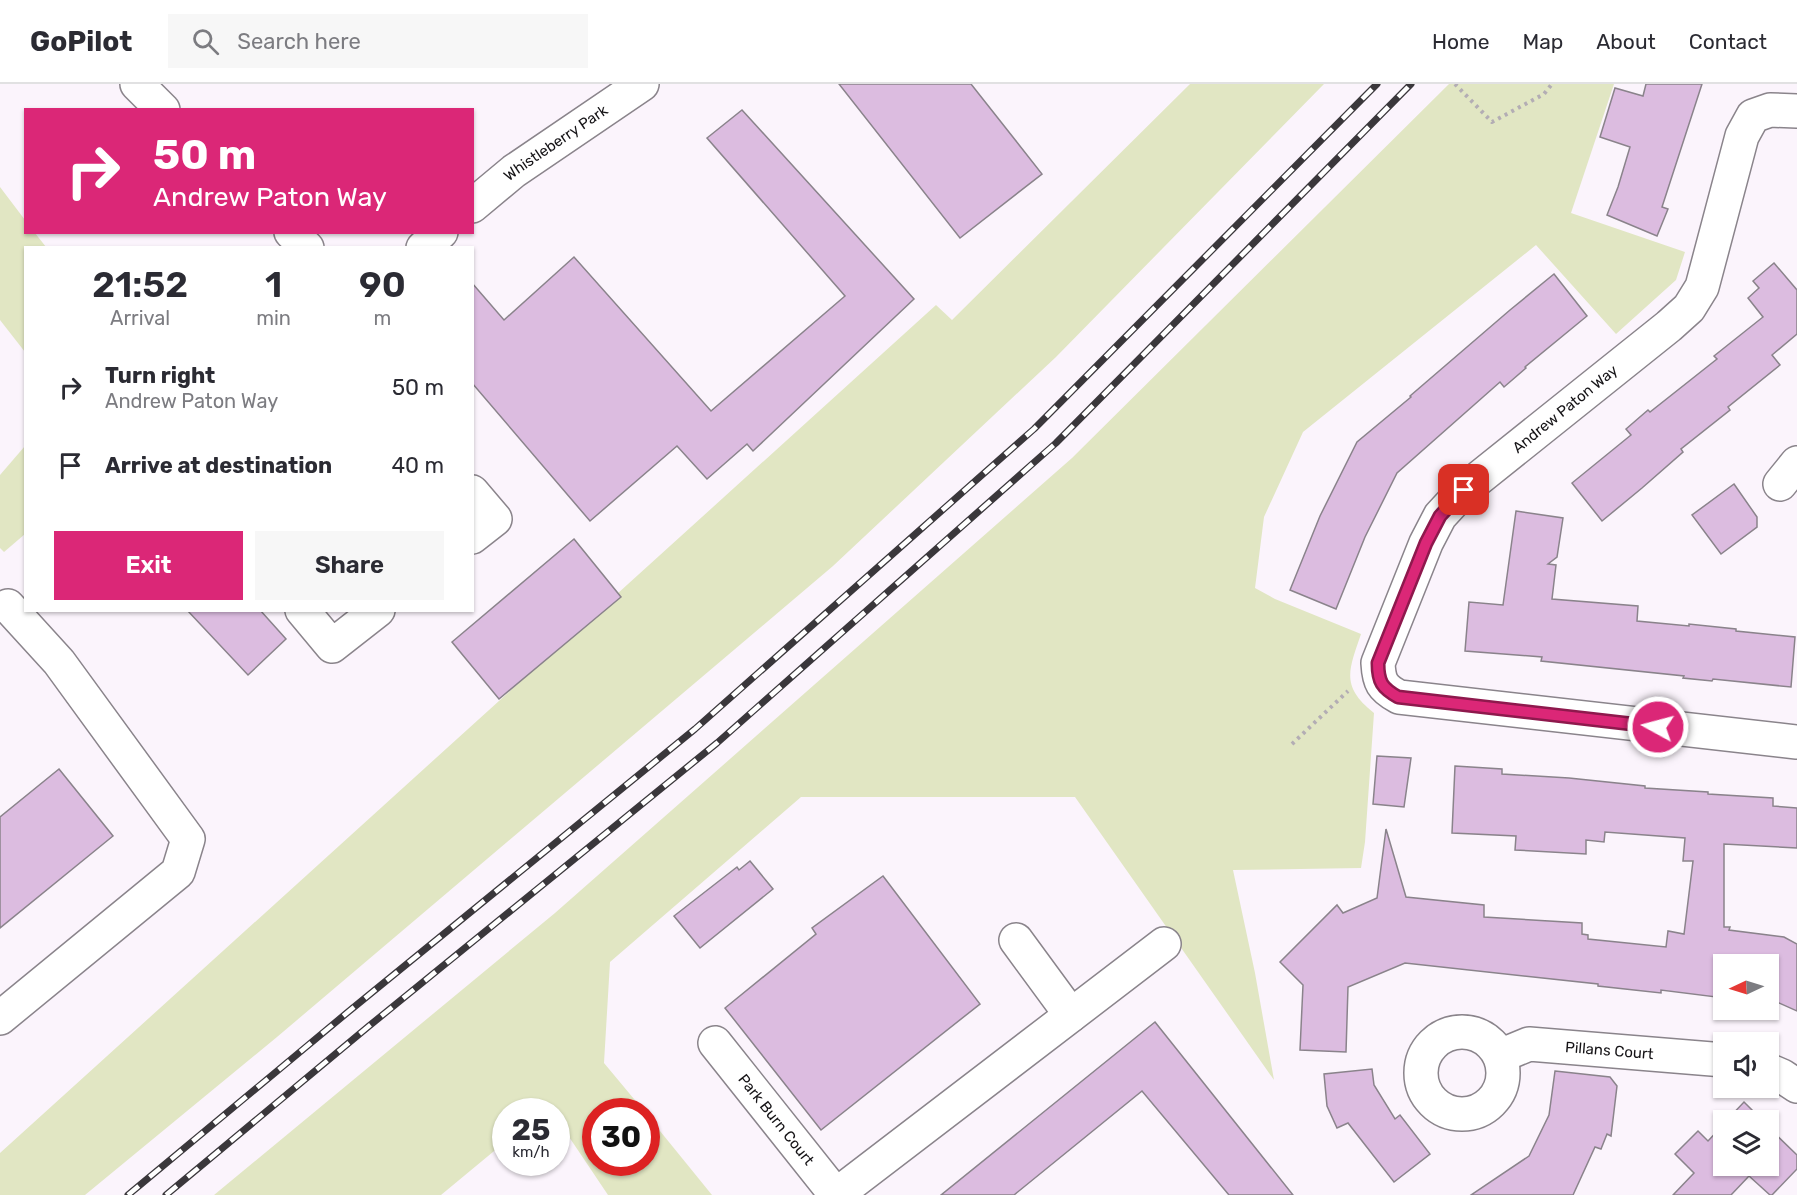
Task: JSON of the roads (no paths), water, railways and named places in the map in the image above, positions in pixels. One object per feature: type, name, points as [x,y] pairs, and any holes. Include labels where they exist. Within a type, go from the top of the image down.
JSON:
[{"type":"street","points":[[136,84],[161,108]]},
{"type":"street","name":"Whistleberry Park","points":[[474,204],[514,171],[642,84]]},
{"type":"street","name":"Andrew Paton Way","points":[[1797,111],[1770,110],[1752,116],[1742,136],[1702,287],[1689,308],[1464,490],[1440,516],[1426,543],[1378,663],[1378,677],[1386,690],[1398,697],[1797,742]]},
{"type":"street","points":[[293,234],[305,246]]},
{"type":"street","points":[[425,246],[439,234]]},
{"type":"street","points":[[474,494],[495,519],[474,535]]},
{"type":"street","points":[[0,1018],[178,872],[188,839],[59,662],[11,603]]},
{"type":"street","points":[[304,612],[332,646],[375,612]]},
{"type":"street","points":[[1016,940],[1071,1015]]},
{"type":"street","points":[[836,1195],[1164,944]]},
{"type":"street","name":"Park Burn Court","points":[[715,1043],[836,1195]]},
{"type":"street","name":"Pillans Court","points":[[1500,1056],[1529,1044],[1713,1059]]},
{"type":"street","points":[[1779,1075],[1797,1086]]},
{"type":"railway","points":[[128,1195],[695,729],[1034,429],[1377,84]]},
{"type":"railway","points":[[166,1195],[369,1026],[717,743],[1056,443],[1411,84]]}]
